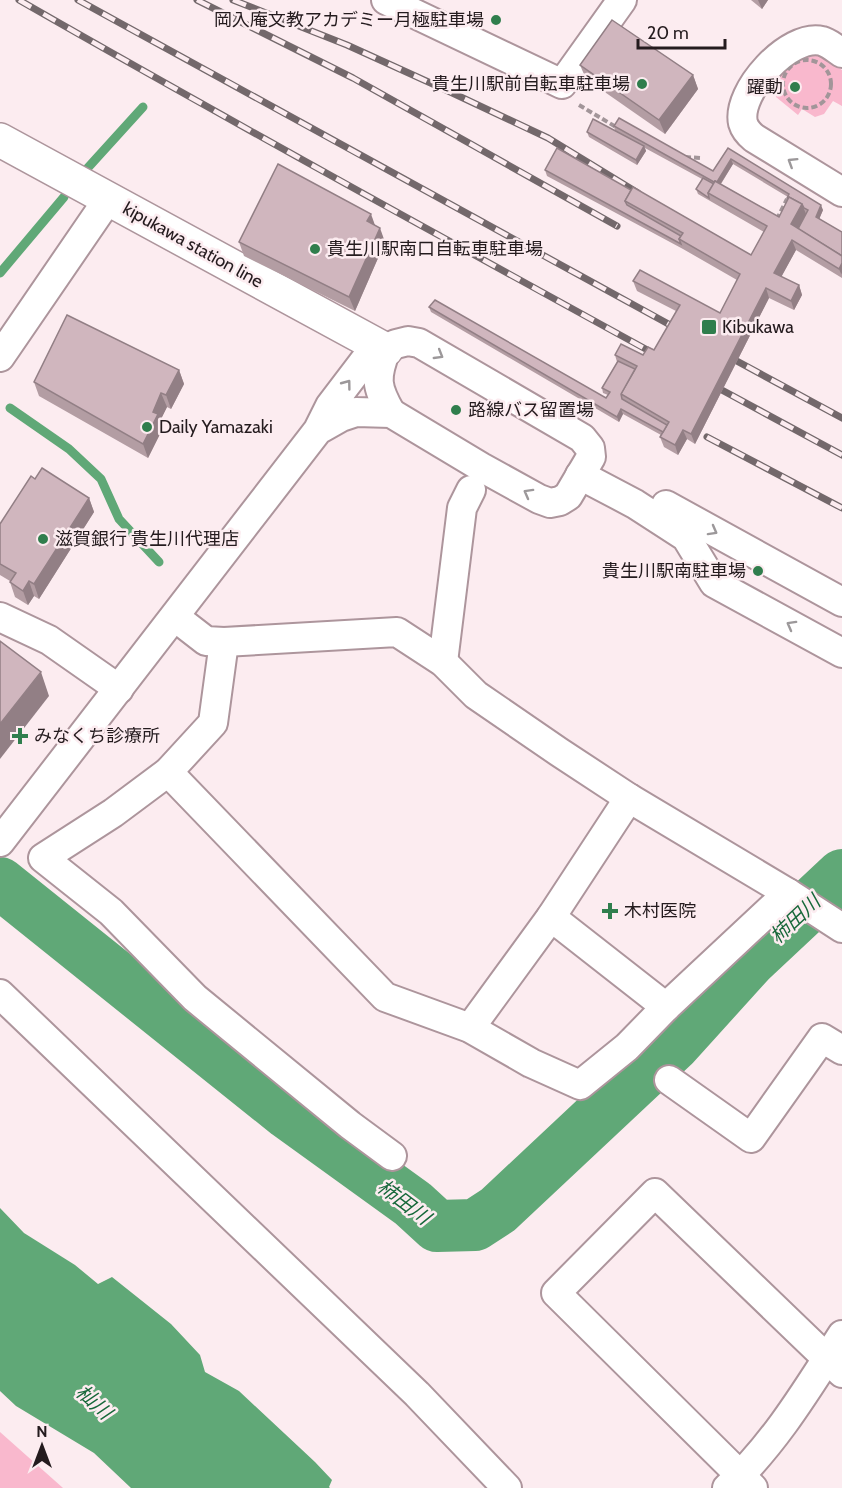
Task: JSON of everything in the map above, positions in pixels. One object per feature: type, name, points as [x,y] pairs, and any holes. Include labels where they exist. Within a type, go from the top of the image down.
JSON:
[{"type":"main road","name":"kipukawa station line","points":[[0,140],[386,350]]},
{"type":"street","points":[[386,0],[562,84],[622,0]]},
{"type":"street","points":[[829,58],[822,41],[804,42],[786,49],[751,89],[745,100],[743,122],[747,131],[754,138],[842,192]]},
{"type":"street","points":[[0,357],[109,198]]},
{"type":"street","points":[[4,838],[318,430],[330,406],[365,360],[396,344],[418,343],[582,438],[590,448],[591,457],[568,496],[550,503],[481,467],[391,413],[356,412],[341,417],[318,430]]},
{"type":"street","points":[[386,350],[378,370],[377,386],[391,413]]},
{"type":"street","points":[[584,469],[842,602]]},
{"type":"street","points":[[584,469],[686,537],[714,583],[842,653]]},
{"type":"street","points":[[443,662],[462,508],[471,490]]},
{"type":"street","points":[[0,617],[49,640],[119,689]]},
{"type":"street","points":[[168,772],[385,997],[470,1028],[531,1063],[579,1085],[627,1047],[666,1006],[814,909],[629,798],[476,695],[443,662],[397,632],[224,642],[206,641],[175,617]]},
{"type":"street","points":[[224,642],[213,723],[168,772],[113,813],[43,858],[111,912],[195,998],[350,1125],[392,1155]]},
{"type":"street","points":[[470,1028],[551,917],[629,798]]},
{"type":"street","points":[[551,917],[666,1006]]},
{"type":"street","points":[[0,994],[417,1394],[507,1488]]},
{"type":"street","points":[[669,1080],[751,1138],[822,1038],[842,1050]]},
{"type":"street","points":[[655,1193],[837,1355],[740,1484],[556,1293],[655,1193]]},
{"type":"path","points":[[829,58],[828,72],[831,86],[829,94],[819,105],[811,108],[795,105],[784,93],[784,77],[788,70],[800,61],[829,58]]},
{"type":"path","points":[[562,84],[570,100],[618,128]]},
{"type":"path","points":[[678,156],[700,158]]},
{"type":"path","points":[[784,222],[778,217],[787,199]]},
{"type":"shaded area","points":[[815,54],[842,70],[842,106],[833,101],[824,114],[815,117],[802,109],[798,115],[776,97],[774,86],[790,64]]},
{"type":"shaded area","points":[[0,1432],[63,1488],[0,1488]]},
{"type":"water","name":"杣川","points":[[0,1208],[24,1233],[75,1265],[98,1284],[112,1277],[171,1324],[200,1355],[205,1372],[239,1391],[332,1480],[330,1488],[131,1488],[94,1453],[16,1406],[0,1391]]},
{"type":"building","name":"貴生川駅前自転車駐車場","points":[[612,20],[693,75],[659,120],[580,65]]},
{"type":"building","points":[[619,118],[713,171],[728,148],[821,205],[816,217],[842,232],[842,256],[798,229],[808,210],[802,204],[789,197],[788,199],[789,194],[731,159],[717,182],[714,182],[614,126]]},
{"type":"building","points":[[593,119],[644,146],[636,160],[587,132]]},
{"type":"building","points":[[557,148],[631,190],[625,201],[627,205],[681,236],[679,239],[681,244],[545,170]]},
{"type":"building","name":"貴生川駅南口自転車駐車場","points":[[278,164],[371,214],[367,221],[380,228],[349,297],[239,242]]},
{"type":"building","points":[[703,178],[714,184],[708,193],[709,198],[696,189]]},
{"type":"building","points":[[715,181],[779,217],[789,197],[802,204],[791,224],[842,256],[842,263],[839,269],[792,240],[774,273],[799,285],[791,301],[766,288],[691,434],[683,430],[675,445],[660,437],[669,422],[621,394],[637,366],[615,355],[621,344],[643,355],[648,347],[654,350],[680,305],[633,281],[640,270],[720,313],[740,274],[679,239],[683,233],[625,201],[633,187],[751,255],[767,226],[708,193]]},
{"type":"building","points":[[435,300],[606,398],[610,392],[602,388],[618,361],[635,369],[621,394],[622,399],[667,425],[663,432],[621,409],[617,417],[429,307]]},
{"type":"building","points":[[67,315],[179,370],[166,395],[161,393],[153,412],[158,414],[143,444],[34,382]]},
{"type":"building","points":[[42,468],[89,498],[34,584],[29,581],[23,591],[10,582],[16,573],[0,564],[0,524],[31,476],[35,479]]},
{"type":"building","points":[[0,641],[41,672],[0,724]]},
{"type":"waterway","points":[[84,172],[143,107]]},
{"type":"waterway","points":[[0,273],[64,197]]},
{"type":"waterway","points":[[10,408],[69,449],[101,479],[119,519],[159,562]]},
{"type":"waterway","name":"柿田川","points":[[0,883],[287,1113],[413,1204],[437,1226],[475,1225],[498,1210],[674,1045],[750,961],[842,875]]},
{"type":"railway","points":[[19,0],[259,136],[662,358]]},
{"type":"railway","points":[[78,0],[683,332]]},
{"type":"railway","points":[[197,0],[353,78],[617,226]]},
{"type":"railway","points":[[233,0],[347,45],[548,138],[638,193]]},
{"type":"railway","points":[[722,353],[842,418]]},
{"type":"railway","points":[[707,382],[842,455]]},
{"type":"railway","points":[[707,437],[842,508]]},
{"type":"place","name":"岡入庵文教アカデミー月極駐車場","points":[[496,20]]},
{"type":"place","name":"貴生川駅前自転車駐車場","points":[[642,84]]},
{"type":"place","name":"躍動","points":[[795,87]]},
{"type":"place","name":"貴生川駅南口自転車駐車場","points":[[315,249]]},
{"type":"place","name":"Kibukawa","points":[[709,327]]},
{"type":"place","name":"路線バス留置場","points":[[456,410]]},
{"type":"place","name":"Daily Yamazaki","points":[[147,427]]},
{"type":"place","name":"滋賀銀行 貴生川代理店","points":[[43,539]]},
{"type":"place","name":"貴生川駅南駐車場","points":[[758,571]]},
{"type":"place","name":"みなくち診療所","points":[[20,736]]},
{"type":"place","name":"木村医院","points":[[610,911]]}]
